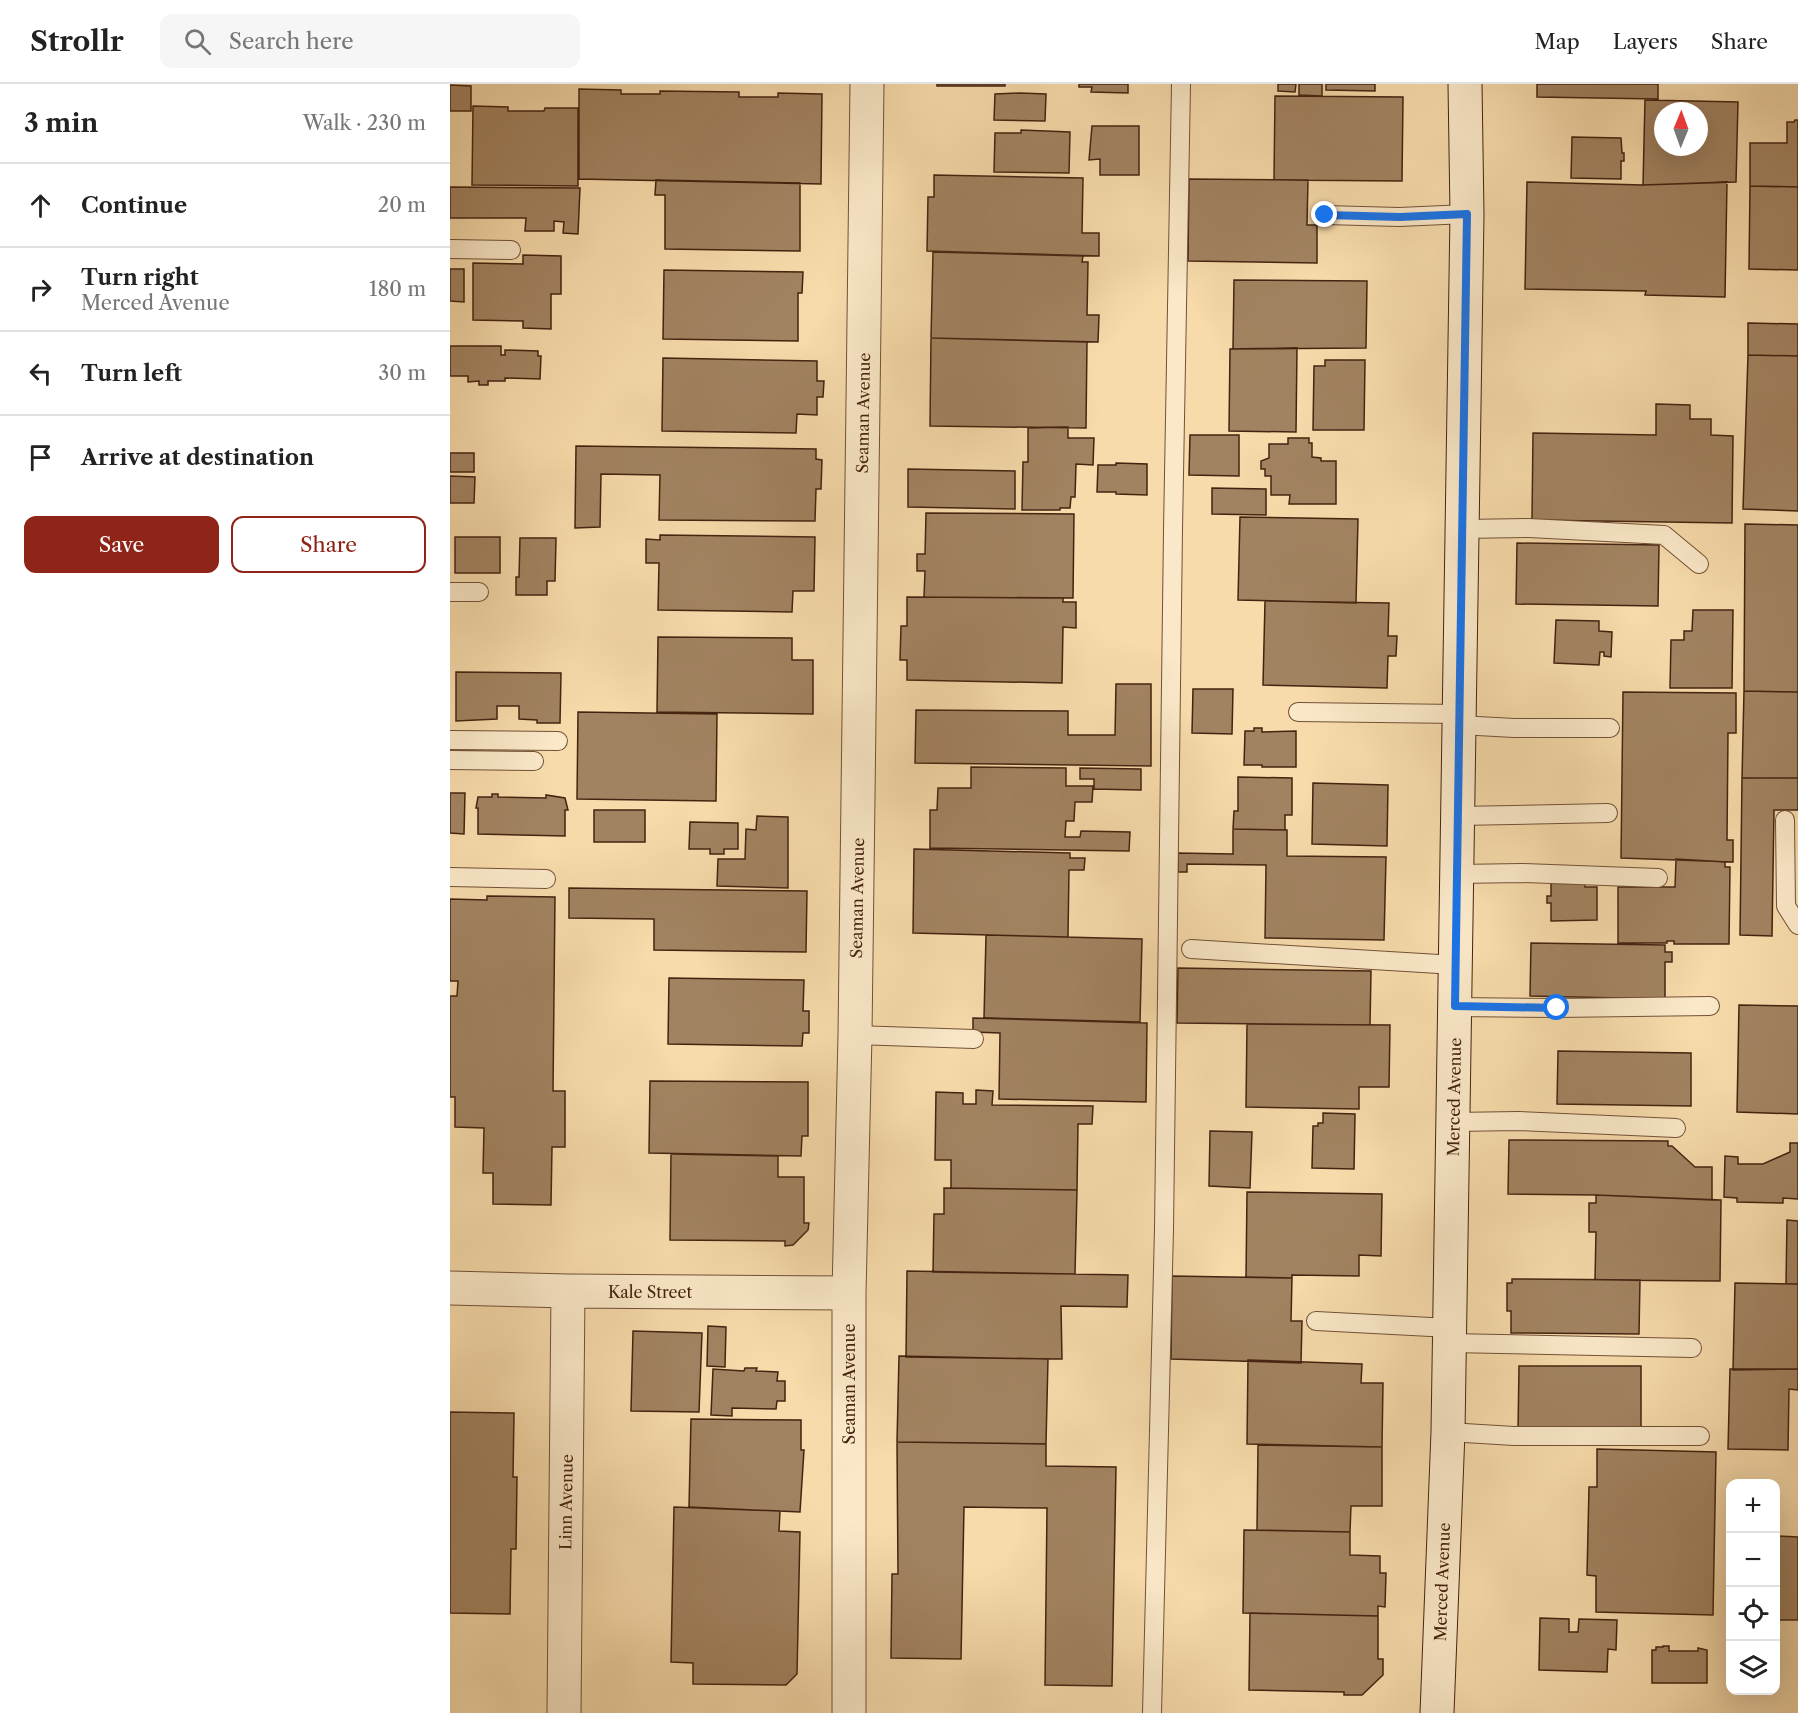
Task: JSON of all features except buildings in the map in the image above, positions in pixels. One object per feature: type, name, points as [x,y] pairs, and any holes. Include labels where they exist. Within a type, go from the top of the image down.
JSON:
[{"type":"street","name":"Seaman Avenue","points":[[849,1713],[849,1293],[855,1035],[867,84]]},
{"type":"street","name":"Merced Avenue","points":[[1437,1713],[1450,1336],[1467,214],[1466,84]]},
{"type":"street","name":"Kale Street","points":[[450,1288],[849,1293]]},
{"type":"street","name":"Linn Avenue","points":[[564,1713],[568,1291]]},
{"type":"lane","points":[[1152,1713],[1164,1229],[1181,84]]},
{"type":"lane","points":[[1325,215],[1400,217],[1467,214]]},
{"type":"lane","points":[[450,249],[511,250]]},
{"type":"lane","points":[[1462,529],[1529,528],[1664,535],[1699,564]]},
{"type":"lane","points":[[450,592],[479,592]]},
{"type":"lane","points":[[1298,712],[1459,719],[1514,728],[1610,728]]},
{"type":"lane","points":[[450,740],[558,741]]},
{"type":"lane","points":[[450,760],[534,761]]},
{"type":"lane","points":[[1458,816],[1608,813]]},
{"type":"lane","points":[[1785,820],[1786,906],[1798,925]]},
{"type":"lane","points":[[1457,874],[1522,873],[1658,878]]},
{"type":"lane","points":[[450,877],[546,879]]},
{"type":"lane","points":[[1191,949],[1455,965]]},
{"type":"lane","points":[[1455,1006],[1557,1008],[1710,1006]]},
{"type":"lane","points":[[855,1035],[974,1039]]},
{"type":"lane","points":[[1453,1122],[1518,1121],[1676,1128]]},
{"type":"lane","points":[[1316,1321],[1450,1336],[1692,1348]]},
{"type":"lane","points":[[1448,1432],[1514,1436],[1700,1436]]},
{"type":"route","points":[[1325,215],[1400,217],[1467,214],[1455,1006],[1557,1008]]}]
